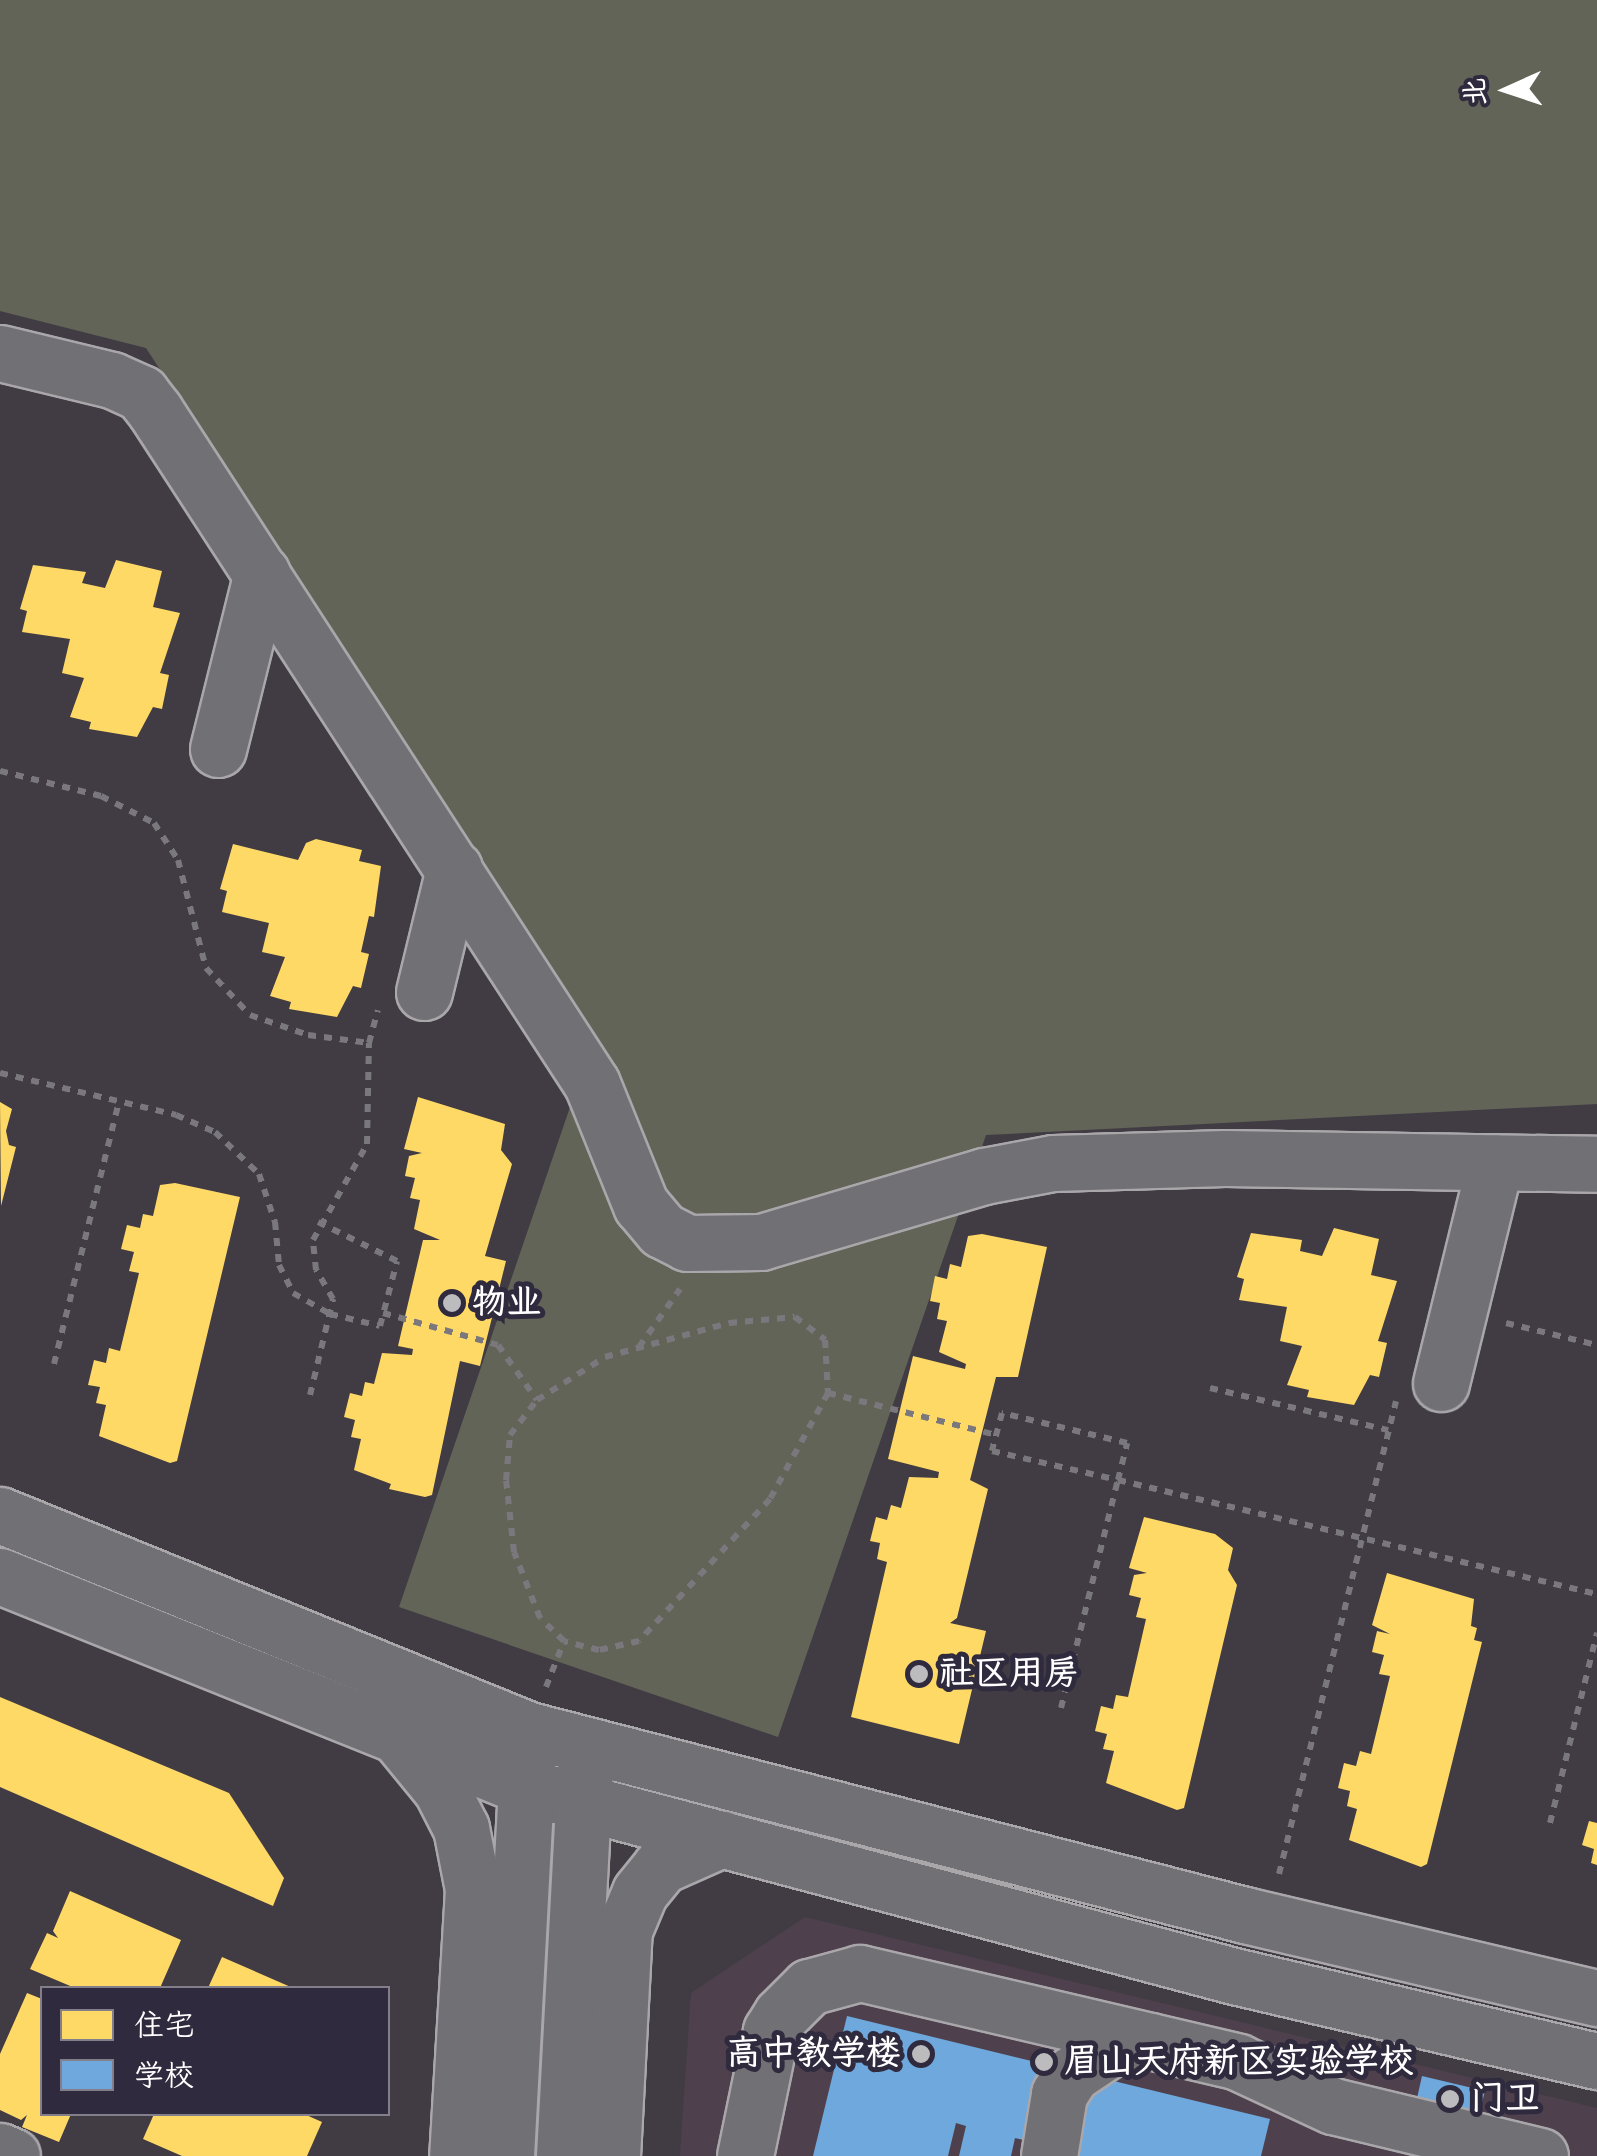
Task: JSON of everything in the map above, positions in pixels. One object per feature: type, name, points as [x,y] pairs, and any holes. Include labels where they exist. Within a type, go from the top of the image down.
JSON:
[{"type":"street","points":[[0,353],[112,380],[141,394],[262,573],[592,1084],[642,1206],[662,1230],[687,1243],[718,1247],[760,1242],[984,1176],[1053,1163],[1225,1158],[1597,1164]]},
{"type":"street","points":[[218,749],[262,573]]},
{"type":"street","points":[[424,992],[454,870]]},
{"type":"street","points":[[1441,1383],[1495,1163]]},
{"type":"street","points":[[0,1514],[529,1730],[1268,1920],[1597,1998]]},
{"type":"street","points":[[0,1576],[526,1787],[1234,1976],[1597,2062]]},
{"type":"street","points":[[506,2156],[529,1730]]},
{"type":"street","points":[[399,1738],[441,1789],[462,1828],[474,1889],[457,2156]]},
{"type":"street","points":[[564,2156],[586,1743]]},
{"type":"street","points":[[612,2156],[624,1930],[640,1892],[661,1866],[722,1840]]},
{"type":"street","points":[[745,2156],[771,2031],[809,1986],[860,1973],[1238,2062],[1333,2106],[1540,2156]]},
{"type":"street","points":[[1004,2005],[1044,2040],[1059,2094],[1048,2156]]},
{"type":"street","points":[[1059,2094],[1092,2058],[1112,2047],[1152,2041]]},
{"type":"street","points":[[489,2156],[511,2081]]},
{"type":"street","points":[[568,2082],[580,2156]]},
{"type":"street","points":[[0,2151],[12,2156]]},
{"type":"path","points":[[0,771],[101,796],[154,823],[172,843],[206,968],[232,1003],[278,1026],[369,1043]]},
{"type":"path","points":[[310,1396],[332,1292],[313,1254],[318,1222],[367,1144],[369,1043],[385,982],[424,992]]},
{"type":"path","points":[[0,1074],[198,1123],[248,1158],[269,1197],[284,1278],[307,1305],[380,1326],[396,1261],[318,1222]]},
{"type":"path","points":[[54,1364],[119,1102]]},
{"type":"path","points":[[638,1348],[659,1312],[718,1247]]},
{"type":"path","points":[[1458,1312],[1597,1345]]},
{"type":"path","points":[[383,1313],[498,1345],[537,1400]]},
{"type":"path","points":[[794,1316],[825,1340],[828,1393],[770,1499],[638,1641],[600,1650],[564,1642],[540,1618],[514,1552],[506,1480],[510,1435],[537,1400],[604,1357],[729,1323],[794,1316]]},
{"type":"path","points":[[1268,1920],[1402,1375],[1441,1383]]},
{"type":"path","points":[[1210,1388],[1388,1430]]},
{"type":"path","points":[[828,1393],[996,1435]]},
{"type":"path","points":[[1062,1708],[1118,1480],[1128,1443],[1002,1413],[992,1451],[1118,1480],[1597,1594]]},
{"type":"path","points":[[1550,1823],[1597,1633]]},
{"type":"shaded area","points":[[0,0],[1597,0],[1597,1104],[986,1135],[778,1737],[399,1607],[594,1037],[146,348],[0,311]]},
{"type":"shaded area","name":"眉山天府新区实验学校","points":[[805,1917],[1597,2108],[1597,2156],[680,2156],[691,1993]]},
{"type":"building: 住宅","points":[[116,560],[162,571],[153,607],[180,613],[160,673],[169,675],[162,709],[153,707],[137,737],[89,729],[91,722],[70,717],[84,678],[62,673],[70,639],[22,632],[27,611],[20,609],[33,565],[86,572],[82,583],[105,588]]},
{"type":"building: 住宅","points":[[316,839],[362,850],[359,861],[381,866],[374,917],[369,916],[361,952],[369,954],[361,988],[353,986],[337,1017],[289,1009],[291,1002],[270,996],[285,957],[262,952],[269,923],[222,912],[227,891],[220,889],[233,844],[298,860],[306,843]]},
{"type":"building: 住宅","points":[[418,1097],[505,1124],[501,1150],[512,1164],[485,1256],[506,1261],[480,1366],[460,1361],[432,1495],[425,1497],[389,1489],[391,1484],[354,1470],[361,1439],[351,1437],[355,1420],[344,1417],[350,1393],[362,1396],[365,1382],[374,1384],[382,1353],[412,1355],[413,1349],[398,1346],[423,1240],[440,1240],[414,1229],[420,1200],[410,1198],[415,1178],[405,1176],[409,1156],[422,1153],[404,1149]]},
{"type":"building: 住宅","points":[[0,1102],[12,1109],[6,1131],[9,1145],[16,1147],[1,1206]]},
{"type":"building: 住宅","points":[[175,1183],[240,1197],[177,1461],[170,1463],[99,1436],[106,1405],[96,1403],[100,1387],[88,1385],[94,1360],[106,1363],[109,1348],[120,1351],[139,1273],[129,1271],[134,1252],[121,1249],[127,1225],[140,1228],[143,1214],[153,1216],[160,1185]]},
{"type":"building: 住宅","points":[[1334,1228],[1379,1239],[1371,1275],[1397,1281],[1378,1341],[1387,1343],[1379,1377],[1370,1375],[1354,1405],[1307,1397],[1309,1390],[1287,1385],[1302,1346],[1280,1341],[1287,1307],[1239,1300],[1244,1279],[1237,1277],[1251,1233],[1302,1240],[1300,1251],[1322,1256]]},
{"type":"building: 住宅","points":[[982,1234],[1047,1247],[1018,1377],[996,1377],[970,1480],[988,1489],[957,1618],[950,1623],[986,1631],[959,1744],[851,1717],[887,1562],[877,1559],[880,1543],[870,1541],[876,1517],[887,1520],[891,1505],[901,1508],[909,1477],[938,1478],[939,1472],[888,1459],[913,1356],[965,1369],[966,1364],[939,1352],[947,1321],[937,1319],[940,1303],[930,1301],[935,1276],[947,1279],[950,1264],[961,1267],[968,1236]]},
{"type":"building: 住宅","points":[[1144,1517],[1215,1534],[1233,1548],[1228,1570],[1237,1585],[1184,1808],[1177,1810],[1106,1783],[1114,1751],[1103,1749],[1107,1734],[1095,1731],[1101,1706],[1113,1709],[1116,1695],[1128,1697],[1146,1619],[1136,1617],[1141,1598],[1129,1595],[1134,1575],[1147,1573],[1129,1568]]},
{"type":"building: 住宅","points":[[1387,1573],[1474,1599],[1471,1626],[1477,1628],[1474,1640],[1482,1642],[1427,1864],[1421,1867],[1349,1840],[1357,1809],[1347,1806],[1350,1791],[1338,1788],[1344,1763],[1356,1766],[1360,1751],[1371,1754],[1390,1676],[1379,1674],[1384,1655],[1372,1652],[1377,1631],[1390,1634],[1372,1625]]},
{"type":"building: 住宅","points":[[0,1697],[229,1793],[284,1878],[273,1906],[0,1787]]},
{"type":"building: 住宅","points":[[1589,1821],[1597,1823],[1597,1865],[1591,1863],[1594,1849],[1582,1845]]},
{"type":"building: 住宅","points":[[70,1891],[181,1940],[161,1986],[70,1986],[30,1969],[47,1933],[58,1938],[53,1931]]},
{"type":"building: 住宅","points":[[222,1957],[288,1986],[209,1986]]},
{"type":"building: 住宅","points":[[27,1993],[40,1998],[40,2116],[70,2116],[59,2142],[22,2127],[27,2115],[21,2120],[0,2110],[0,2054]]},
{"type":"building: 住宅","points":[[153,2116],[308,2116],[322,2122],[307,2156],[182,2156],[143,2139]]},
{"type":"building: 学校","name":"高中教学楼","points":[[847,2016],[1270,2119],[1261,2156],[1033,2156],[1037,2143],[1015,2138],[1011,2156],[959,2156],[966,2126],[956,2123],[948,2156],[813,2156]]},
{"type":"building: 学校","name":"门卫","points":[[1422,2076],[1485,2091],[1479,2114],[1415,2107]]},
{"type":"place","name":"物业","points":[[452,1303]]},
{"type":"place","name":"社区用房","points":[[919,1674]]},
{"type":"place","name":"高中教学楼","points":[[921,2054]]},
{"type":"place","name":"眉山天府新区实验学校","points":[[1044,2062]]},
{"type":"place","name":"门卫","points":[[1450,2099]]}]
